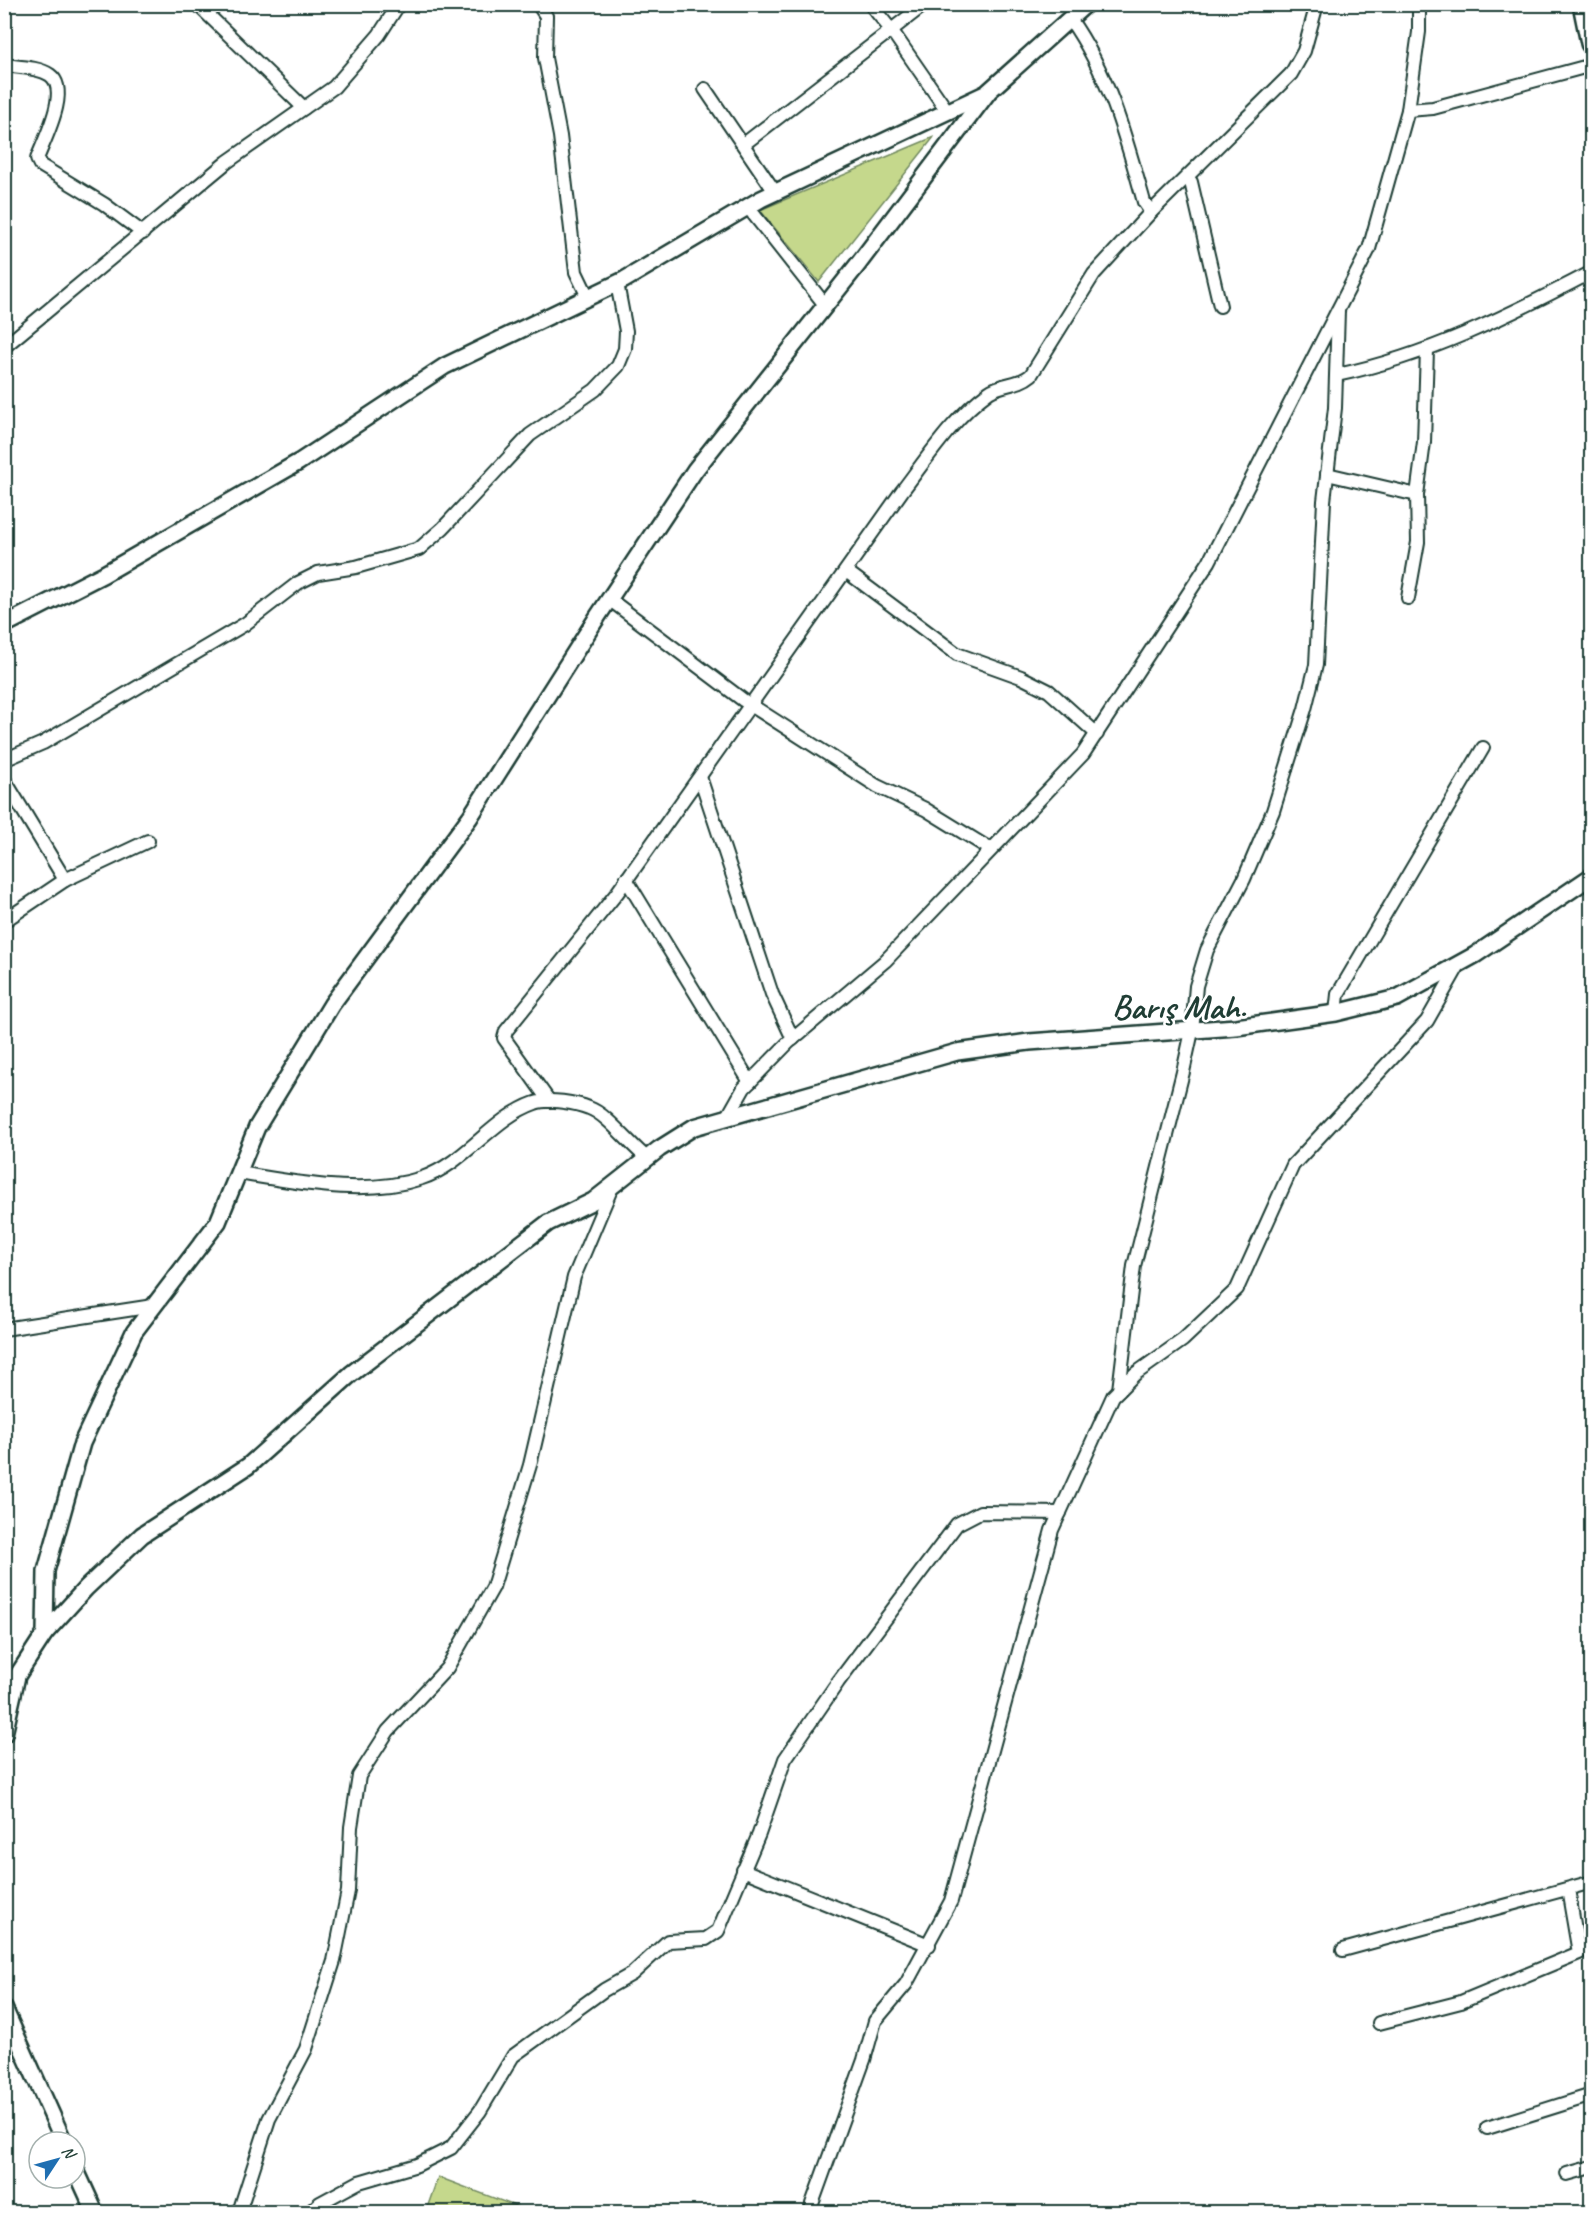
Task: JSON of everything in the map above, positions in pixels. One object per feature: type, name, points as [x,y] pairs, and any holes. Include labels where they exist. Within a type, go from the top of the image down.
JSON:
[{"type":"highway","points":[[1584,4],[1592,43]]},
{"type":"street","points":[[197,4],[304,108]]},
{"type":"street","points":[[4,347],[227,162],[334,87],[379,35],[399,4]]},
{"type":"street","points":[[538,4],[546,16],[545,58],[560,136],[576,272],[588,297]]},
{"type":"street","points":[[870,4],[892,31],[948,112]]},
{"type":"street","points":[[744,144],[925,4]]},
{"type":"street","points":[[45,1633],[46,1571],[82,1443],[134,1332],[218,1222],[257,1127],[332,1004],[470,817],[609,599],[695,470],[826,306],[989,92],[1086,4]]},
{"type":"street","points":[[549,1101],[504,1038],[506,1031],[626,879],[947,432],[988,393],[1020,383],[1031,375],[1087,283],[1151,212],[1291,74],[1304,51],[1317,4]]},
{"type":"street","points":[[727,1118],[750,1082],[793,1039],[885,961],[1083,754],[1209,562],[1369,249],[1408,110],[1419,32],[1419,4]]},
{"type":"street","points":[[1070,19],[1092,53],[1110,91],[1144,202],[1151,212]]},
{"type":"street","points":[[4,65],[30,68],[51,75],[57,84],[59,97],[37,159],[40,165],[104,204],[142,233]]},
{"type":"street","points":[[1408,110],[1433,108],[1592,65]]},
{"type":"street","points":[[705,89],[775,192]]},
{"type":"street","points":[[4,625],[104,574],[299,462],[445,366],[617,283],[747,206],[989,92]]},
{"type":"street","points":[[1187,177],[1191,182],[1220,306]]},
{"type":"street","points":[[747,206],[826,306]]},
{"type":"street","points":[[1337,375],[1383,365],[1427,350],[1592,272]]},
{"type":"street","points":[[4,760],[43,743],[245,624],[298,583],[318,573],[356,567],[419,549],[443,528],[530,435],[595,390],[618,366],[625,349],[626,331],[617,283]]},
{"type":"street","points":[[1119,1390],[1134,1266],[1192,1031],[1196,986],[1207,951],[1244,879],[1273,811],[1305,710],[1316,665],[1327,474],[1337,375],[1338,307]]},
{"type":"street","points":[[1408,598],[1418,542],[1417,495],[1424,442],[1427,350]]},
{"type":"street","points":[[1327,474],[1417,495]]},
{"type":"street","points":[[846,571],[957,654],[1021,677],[1049,691],[1097,734]]},
{"type":"street","points":[[609,599],[750,704],[877,786],[925,809],[990,849]]},
{"type":"street","points":[[1336,1013],[1338,994],[1483,748]]},
{"type":"street","points":[[700,777],[772,994],[793,1039]]},
{"type":"street","points":[[4,779],[65,880]]},
{"type":"street","points":[[4,921],[65,880],[148,841]]},
{"type":"street","points":[[4,1734],[17,1676],[45,1633],[86,1588],[142,1535],[248,1466],[351,1374],[548,1223],[593,1201],[647,1158],[694,1127],[957,1052],[1029,1042],[1192,1031],[1336,1013],[1397,998],[1460,963],[1592,876]]},
{"type":"street","points":[[626,879],[750,1082]]},
{"type":"street","points":[[812,2212],[812,2204],[864,2060],[875,2021],[906,1984],[951,1901],[1052,1530],[1113,1395],[1135,1374],[1183,1340],[1237,1289],[1293,1165],[1427,1021],[1460,963]]},
{"type":"street","points":[[238,1173],[289,1181],[372,1187],[396,1186],[448,1166],[508,1119],[536,1102],[549,1101],[589,1107],[605,1118],[628,1143],[647,1158]]},
{"type":"street","points":[[239,2212],[269,2119],[306,2049],[334,1961],[348,1891],[351,1827],[359,1776],[388,1731],[447,1668],[493,1587],[530,1465],[574,1276],[612,1185]]},
{"type":"street","points":[[4,1329],[153,1306]]},
{"type":"street","points":[[310,2212],[320,2203],[359,2182],[417,2165],[451,2148],[480,2111],[513,2056],[604,1990],[632,1974],[668,1941],[706,1939],[718,1931],[785,1760],[838,1682],[957,1524],[980,1512],[1060,1513]]},
{"type":"street","points":[[743,1870],[929,1945]]},
{"type":"street","points":[[1344,1950],[1592,1882]]},
{"type":"street","points":[[1379,2023],[1461,2002],[1579,1953],[1568,1889]]},
{"type":"street","points":[[4,2008],[59,2130]]},
{"type":"street","points":[[1487,2128],[1592,2095]]},
{"type":"street","points":[[1567,2174],[1592,2167]]},
{"type":"street","points":[[84,2190],[94,2212]]},
{"type":"green space","points":[[934,137],[819,282],[760,210]]},
{"type":"green space","points":[[438,2177],[523,2209],[522,2212],[438,2212],[427,2208]]},
{"type":"district","name":"Barış Mah.","points":[[1179,1006]]}]
